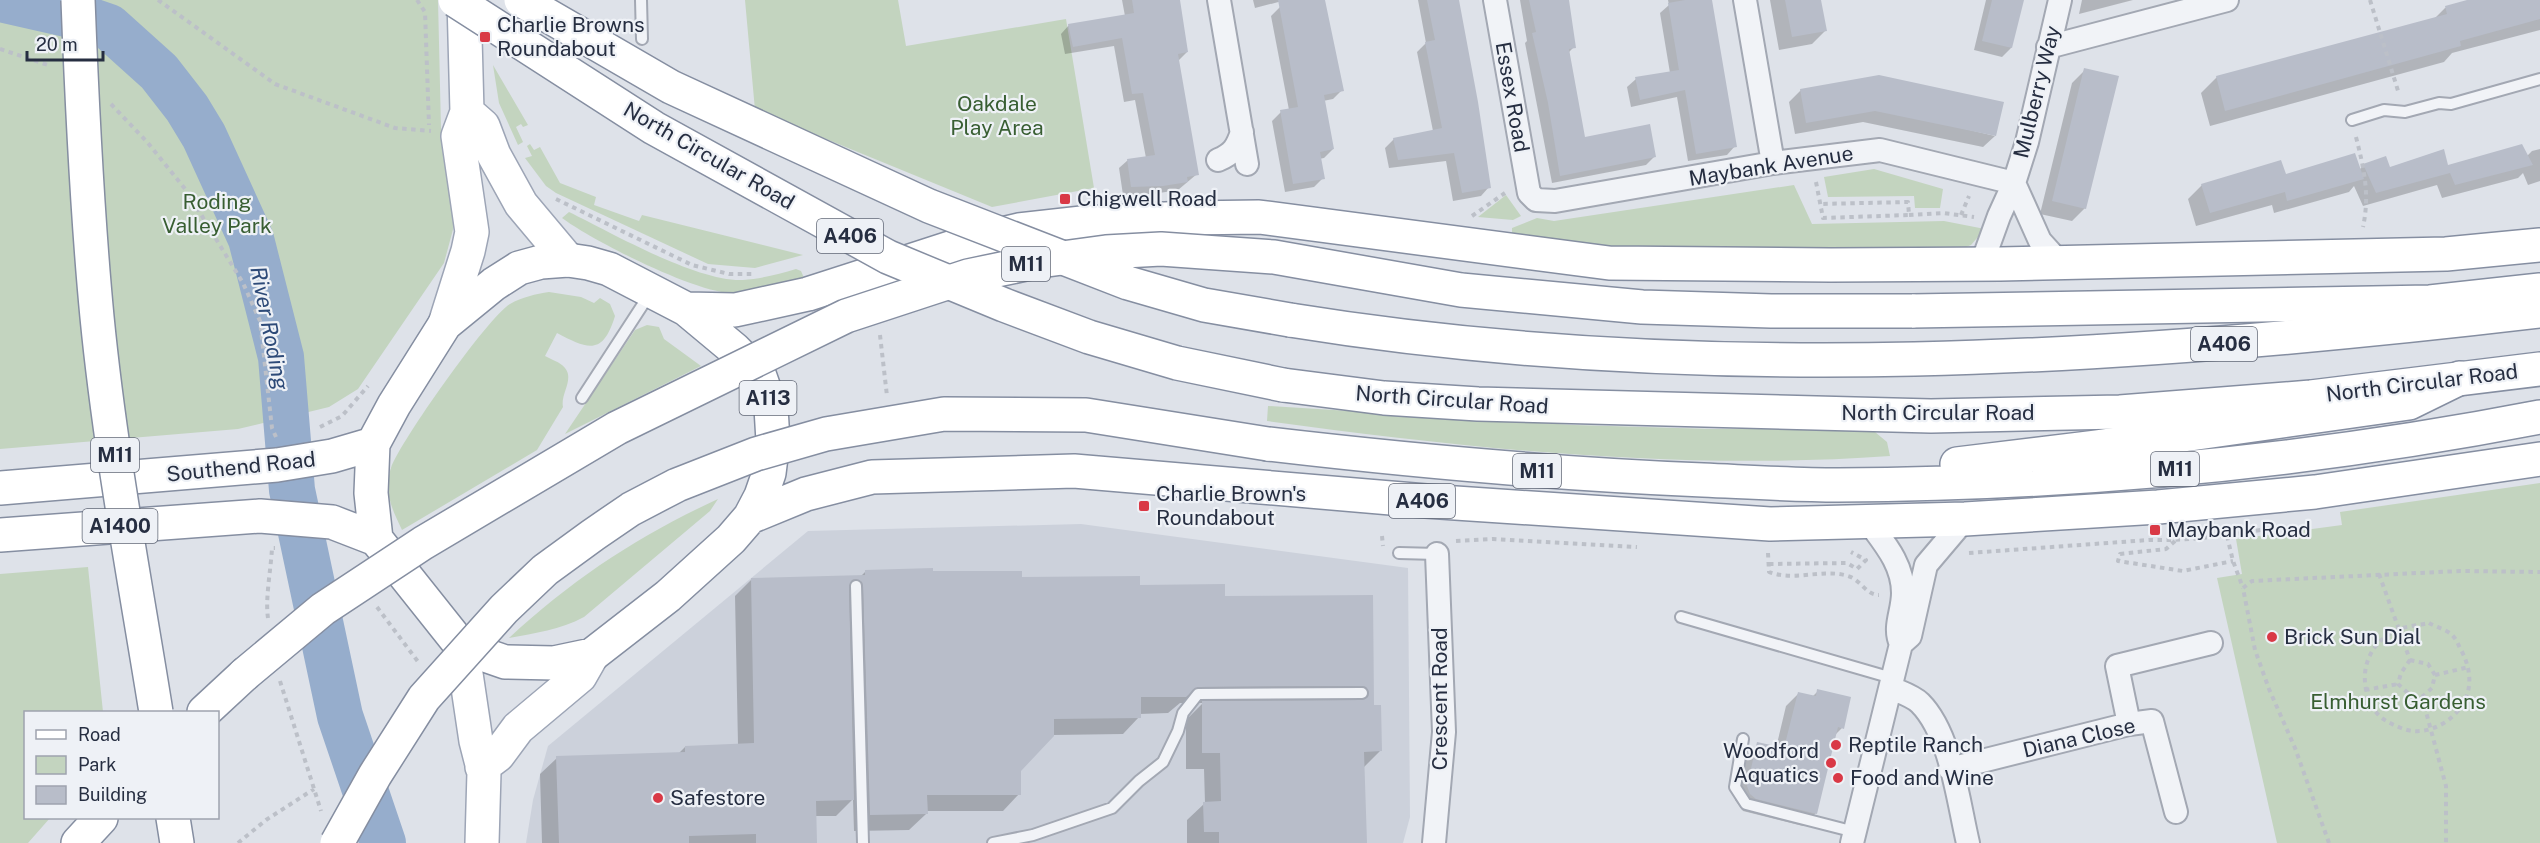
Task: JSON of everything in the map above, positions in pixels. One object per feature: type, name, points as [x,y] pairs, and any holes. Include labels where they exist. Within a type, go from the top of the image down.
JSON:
[{"type":"main road","name":"M11","points":[[78,0],[87,195],[97,319],[113,438],[156,711]]},
{"type":"main road","name":"North Circular Road","points":[[455,0],[654,128],[888,257],[1089,337],[1177,363],[1283,385],[1384,398],[1478,404],[1931,416],[2120,412],[2311,397],[2540,369]]},
{"type":"main road","name":"A113","points":[[376,539],[371,493],[373,444],[394,405],[445,324],[472,232],[454,121],[464,0]]},
{"type":"main road","name":"North Circular Road","points":[[521,0],[671,87],[929,206],[1128,283],[1204,306],[1382,335],[1620,354],[1908,360],[2118,352],[2362,332],[2540,311]]},
{"type":"main road","points":[[454,121],[483,126],[494,155],[521,204],[568,260]]},
{"type":"main road","name":"A406","points":[[686,309],[735,310],[808,294],[972,241],[1019,230],[1174,218],[1259,217],[1609,263],[1977,265],[2446,254],[2540,245]]},
{"type":"main road","name":"M11","points":[[205,711],[272,650],[323,609],[423,543],[617,428],[846,316],[968,276],[1040,261],[1106,252],[1161,249],[1274,257],[1461,290],[1642,307],[1772,311],[1911,311],[2430,302],[2540,290]]},
{"type":"main road","name":"A113","points":[[445,324],[494,284],[519,268],[541,262],[568,260],[588,263],[609,269],[686,309],[734,349],[759,374],[771,408],[773,441],[769,473],[750,517],[730,539],[668,596],[592,655],[580,676],[518,728],[498,755],[482,767]]},
{"type":"main road","points":[[1807,484],[1834,475],[1930,467],[2097,447],[2409,403],[2460,378]]},
{"type":"main road","name":"M11","points":[[331,832],[375,775],[424,698],[504,609],[545,570],[631,509],[677,485],[756,454],[826,434],[944,414],[1086,415],[1268,444],[1362,455],[1591,475],[1807,484],[2005,482],[2227,465],[2444,435],[2540,417]]},
{"type":"main road","name":"Southend Road","points":[[0,488],[277,451],[332,456],[373,444]]},
{"type":"main road","name":"A406","points":[[750,517],[806,494],[872,477],[1074,471],[1438,502],[1770,524],[1965,519],[2158,507],[2314,492],[2540,459]]},
{"type":"main road","name":"A1400","points":[[0,535],[239,516],[284,517],[332,522],[376,539]]},
{"type":"main road","points":[[376,539],[462,647],[484,772],[482,843]]},
{"type":"main road","name":"A113","points":[[462,647],[506,662],[554,663],[592,655]]},
{"type":"main road","points":[[78,843],[100,819]]},
{"type":"main road","points":[[173,819],[177,843]]},
{"type":"street","points":[[1219,0],[1247,164]]},
{"type":"street","name":"Essex Road","points":[[1495,0],[1521,195]]},
{"type":"street","points":[[1745,0],[1773,163]]},
{"type":"street","name":"Mulberry Way","points":[[1977,265],[1986,252],[2014,183],[2027,142],[2060,0]]},
{"type":"street","points":[[2048,47],[2228,0]]},
{"type":"street","points":[[1218,159],[1228,156],[1236,147],[1242,132]]},
{"type":"street","name":"Maybank Avenue","points":[[1521,195],[1536,200],[1555,201],[1773,163],[1880,150],[2014,183]]},
{"type":"street","name":"Mulberry Way","points":[[2014,183],[2040,241],[2060,263]]},
{"type":"street","points":[[1900,644],[1910,636],[1921,596],[1926,565],[1965,519]]},
{"type":"street","points":[[1854,837],[1900,644],[1896,634],[1903,594],[1894,556],[1868,521]]},
{"type":"street","name":"Crescent Road","points":[[1434,843],[1444,732],[1437,554]]},
{"type":"street","points":[[2129,724],[2117,666],[2211,643]]},
{"type":"street","points":[[1892,683],[1919,702],[1931,717],[1941,737],[1968,843]]},
{"type":"street","name":"Diana Close","points":[[1950,769],[2129,724],[2152,721],[2176,812]]},
{"type":"lane","points":[[641,0],[642,39]]},
{"type":"lane","points":[[2352,120],[2384,110],[2405,112],[2439,103],[2451,104],[2540,79]]},
{"type":"lane","points":[[582,398],[652,290]]},
{"type":"lane","points":[[1399,553],[1437,554]]},
{"type":"lane","points":[[856,586],[863,843]]},
{"type":"lane","points":[[1681,618],[1892,683]]},
{"type":"lane","points":[[993,843],[1033,835],[1113,808],[1139,781],[1163,762],[1178,731],[1183,712],[1198,694],[1362,693]]},
{"type":"lane","points":[[1743,739],[1735,787],[1746,804],[1854,837]]},
{"type":"path","points":[[158,0],[275,84],[395,128],[430,131],[454,121]]},
{"type":"path","points":[[417,0],[425,12],[430,131]]},
{"type":"path","points":[[2370,0],[2405,112]]},
{"type":"path","points":[[0,49],[51,66],[60,72]]},
{"type":"path","points":[[104,100],[113,106],[148,143],[186,189],[243,283],[260,321],[272,428],[277,451]]},
{"type":"path","points":[[2352,120],[2366,180],[2367,205],[2363,228]]},
{"type":"path","points":[[1815,181],[1823,218],[1915,213],[1961,215],[1972,190]]},
{"type":"path","points":[[1468,218],[1509,190],[1521,195]]},
{"type":"path","points":[[549,194],[572,208],[692,265],[729,274]]},
{"type":"path","points":[[1820,204],[1908,202],[1909,215]]},
{"type":"path","points":[[880,331],[888,399]]},
{"type":"path","points":[[328,423],[352,407],[374,379]]},
{"type":"path","points":[[1964,554],[2149,540],[2175,541],[2228,536],[2274,527]]},
{"type":"path","points":[[2228,536],[2233,561],[2243,588],[2255,650],[2295,748],[2329,843]]},
{"type":"path","points":[[2175,541],[2166,549],[2120,554],[2118,561],[2183,571],[2233,561]]},
{"type":"path","points":[[268,619],[266,608],[271,580],[272,548]]},
{"type":"path","points":[[1768,551],[1769,572],[1782,577],[1832,574],[1850,576],[1872,595],[1888,595]]},
{"type":"path","points":[[1769,564],[1847,563],[1857,569],[1866,560],[1848,551]]},
{"type":"path","points":[[2243,588],[2252,581],[2379,574],[2540,572]]},
{"type":"path","points":[[2379,574],[2401,629],[2410,660]]},
{"type":"path","points":[[370,597],[422,668]]},
{"type":"path","points":[[2429,623],[2454,636],[2469,667],[2469,691],[2463,706],[2453,717],[2432,730],[2406,730],[2387,723],[2374,709],[2365,690],[2364,671],[2372,653],[2380,642],[2401,629],[2429,623]]},
{"type":"path","points":[[2410,660],[2427,664],[2434,675],[2432,688],[2422,697]]},
{"type":"path","points":[[2398,684],[2401,673],[2410,660]]},
{"type":"path","points":[[2434,675],[2469,667]]},
{"type":"path","points":[[278,672],[314,789],[331,832]]},
{"type":"path","points":[[2365,690],[2398,684]]},
{"type":"path","points":[[2398,684],[2409,694],[2422,697]]},
{"type":"path","points":[[2422,697],[2446,786],[2446,843]]},
{"type":"path","points":[[238,843],[266,820],[314,789]]},
{"type":"shaded area","points":[[1081,524],[1408,568],[1410,817],[1403,843],[526,843],[533,800],[548,746],[808,531]]},
{"type":"green space","name":"Roding Valley Park","points":[[0,0],[438,0],[441,129],[455,222],[444,263],[358,389],[329,407],[238,429],[0,449]]},
{"type":"green space","name":"Oakdale Play Area","points":[[745,0],[898,0],[906,46],[1066,19],[1094,188],[992,207],[755,110]]},
{"type":"green space","points":[[493,65],[528,125],[523,127],[521,124],[516,127],[523,142],[518,145],[499,103]]},
{"type":"green space","points":[[530,144],[534,150],[540,147],[560,183],[596,197],[594,205],[639,221],[642,215],[803,255],[755,268],[708,264],[556,193],[546,186],[525,158],[532,156],[527,146]]},
{"type":"green space","points":[[1874,169],[1943,189],[1940,208],[1915,208],[1914,196],[1828,197],[1824,177]]},
{"type":"green space","points":[[1794,185],[1812,224],[1944,221],[1985,229],[1971,245],[1951,253],[1754,258],[1512,240],[1512,228],[1537,218],[1554,221]]},
{"type":"green space","points":[[1506,195],[1521,216],[1513,220],[1478,217]]},
{"type":"green space","points":[[569,212],[655,255],[702,273],[724,279],[743,280],[796,269],[801,271],[804,278],[750,292],[731,293],[714,290],[669,275],[619,252],[562,218]]},
{"type":"green space","points":[[549,292],[581,297],[594,303],[600,298],[610,304],[615,316],[605,338],[594,346],[578,343],[557,333],[545,356],[562,365],[568,375],[568,380],[563,407],[537,450],[402,530],[391,504],[388,483],[391,468],[410,433],[465,355],[499,314],[519,299]]},
{"type":"green space","points":[[647,325],[659,327],[664,339],[701,366],[565,434],[635,330]]},
{"type":"green space","points":[[1268,406],[1574,425],[1712,429],[1851,428],[1875,432],[1887,442],[1890,456],[1734,461],[1578,455],[1422,440],[1267,421]]},
{"type":"green space","name":"Elmhurst Gardens","points":[[2540,483],[2540,843],[2277,843],[2217,578],[2242,574],[2236,539],[2342,525],[2340,512]]},
{"type":"green space","points":[[718,499],[710,511],[584,617],[557,628],[509,638],[558,596],[608,560],[661,528]]},
{"type":"green space","points":[[88,567],[103,711],[24,711],[24,819],[49,819],[28,843],[0,843],[0,574]]},
{"type":"building","points":[[1132,0],[1180,0],[1188,52],[1178,54],[1199,175],[1187,177],[1188,182],[1163,186],[1131,187],[1127,159],[1155,155],[1143,93],[1132,94],[1122,38],[1073,47],[1068,24],[1134,13]]},
{"type":"building","points":[[1278,0],[1325,0],[1344,91],[1324,95],[1334,149],[1320,152],[1325,179],[1293,184],[1280,110],[1298,107]]},
{"type":"building","points":[[1427,0],[1459,0],[1491,188],[1462,193],[1454,153],[1398,160],[1393,138],[1442,128],[1425,42],[1435,40]]},
{"type":"building","points":[[1529,0],[1569,0],[1576,48],[1569,49],[1585,137],[1650,124],[1656,157],[1560,176],[1548,103],[1532,33],[1536,32]]},
{"type":"building","points":[[1685,0],[1712,0],[1737,147],[1696,154],[1685,90],[1640,100],[1635,77],[1679,70],[1668,3]]},
{"type":"building","points":[[1785,0],[1821,0],[1827,31],[1792,37]]},
{"type":"building","points":[[1992,0],[2024,0],[2012,48],[1982,41]]},
{"type":"building","points":[[2467,0],[2540,0],[2540,19],[2460,41],[2461,46],[2225,111],[2216,76],[2447,14],[2445,6]]},
{"type":"building","points":[[2084,68],[2119,76],[2086,209],[2052,201]]},
{"type":"building","points":[[1879,75],[2004,102],[1996,136],[1875,111],[1806,123],[1800,89]]},
{"type":"building","points":[[2522,144],[2533,165],[2455,185],[2450,173],[2376,193],[2363,164],[2386,156],[2390,167],[2444,149],[2448,165]]},
{"type":"building","points":[[2355,153],[2364,179],[2287,201],[2285,192],[2210,213],[2201,184],[2281,160],[2286,174]]},
{"type":"building","points":[[933,568],[933,571],[1022,571],[1022,577],[1140,576],[1140,585],[1225,584],[1225,596],[1373,595],[1374,705],[1381,705],[1382,751],[1364,752],[1367,843],[1219,843],[1219,832],[1204,832],[1203,802],[1221,801],[1220,753],[1202,753],[1202,701],[1362,700],[1368,697],[1369,692],[1366,687],[1362,686],[1198,687],[1186,697],[1141,697],[1141,718],[1054,719],[1054,736],[1021,771],[1021,795],[927,795],[928,814],[870,815],[863,586],[862,582],[856,579],[852,580],[849,586],[854,800],[816,801],[817,843],[756,843],[756,834],[689,836],[689,843],[559,843],[556,756],[685,752],[685,746],[754,743],[751,578],[865,575],[865,570]]},
{"type":"building","points":[[1817,689],[1851,697],[1844,729],[1838,727],[1817,814],[1756,799],[1750,794],[1747,786],[1757,742],[1784,748],[1798,692],[1816,696]]},
{"type":"waterway","name":"River Roding","points":[[5,0],[80,17],[109,27],[159,72],[187,108],[204,136],[251,239],[281,357],[292,490],[340,716],[383,843]]},
{"type":"place","name":"Charlie Browns Roundabout","points":[[485,37]]},
{"type":"place","name":"Chigwell Road","points":[[1065,199]]},
{"type":"place","name":"Charlie Brown's Roundabout","points":[[1144,506]]},
{"type":"place","name":"Maybank Road","points":[[2155,530]]},
{"type":"place","name":"Brick Sun Dial","points":[[2272,637]]},
{"type":"place","name":"Reptile Ranch","points":[[1836,745]]},
{"type":"place","name":"Woodford Aquatics","points":[[1831,763]]},
{"type":"place","name":"Food and Wine","points":[[1838,778]]},
{"type":"place","name":"Safestore","points":[[658,798]]}]
